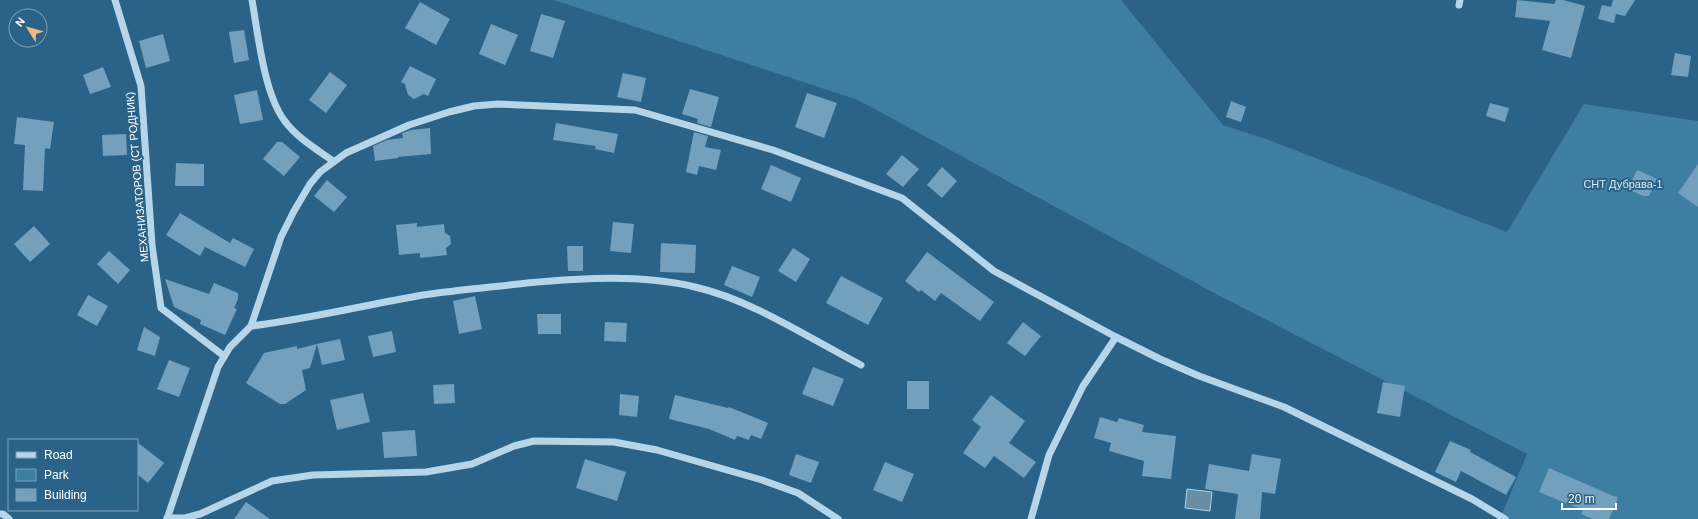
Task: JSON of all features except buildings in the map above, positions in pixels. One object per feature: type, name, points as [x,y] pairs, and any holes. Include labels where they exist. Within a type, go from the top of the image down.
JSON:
[{"type":"lane","name":"МЕХАНИЗАТОРОВ (СТ РОДНИК)","points":[[115,0],[141,86],[152,245],[161,308],[224,356]]},
{"type":"lane","points":[[252,0],[266,74],[276,106],[284,121],[296,134],[333,161]]},
{"type":"lane","points":[[838,519],[798,493],[762,480],[657,450],[614,442],[534,441],[514,446],[472,464],[426,472],[313,475],[272,481],[200,514],[185,518],[167,519],[218,366],[224,356],[251,326],[281,237],[310,184],[333,161],[346,153],[409,125],[449,112],[474,106],[498,104],[635,110],[773,150],[902,198],[994,271],[1116,337],[1199,376],[1284,407],[1472,499],[1505,519]]},
{"type":"lane","points":[[251,326],[293,321],[423,295],[534,283],[582,278],[669,282],[696,287],[726,296],[750,306],[861,366]]},
{"type":"lane","points":[[1031,519],[1049,455],[1055,442],[1083,386],[1116,337]]},
{"type":"lane","points":[[0,514],[3,514],[9,519]]},
{"type":"green space","name":"СНТ Дубрава-1","points":[[554,0],[1121,0],[1223,125],[1266,139],[1507,232],[1584,104],[1698,121],[1698,519],[1500,519],[1527,454],[1218,295],[858,100]]},
{"type":"shaded area","points":[[1187,489],[1212,492],[1210,511],[1185,508]]}]
